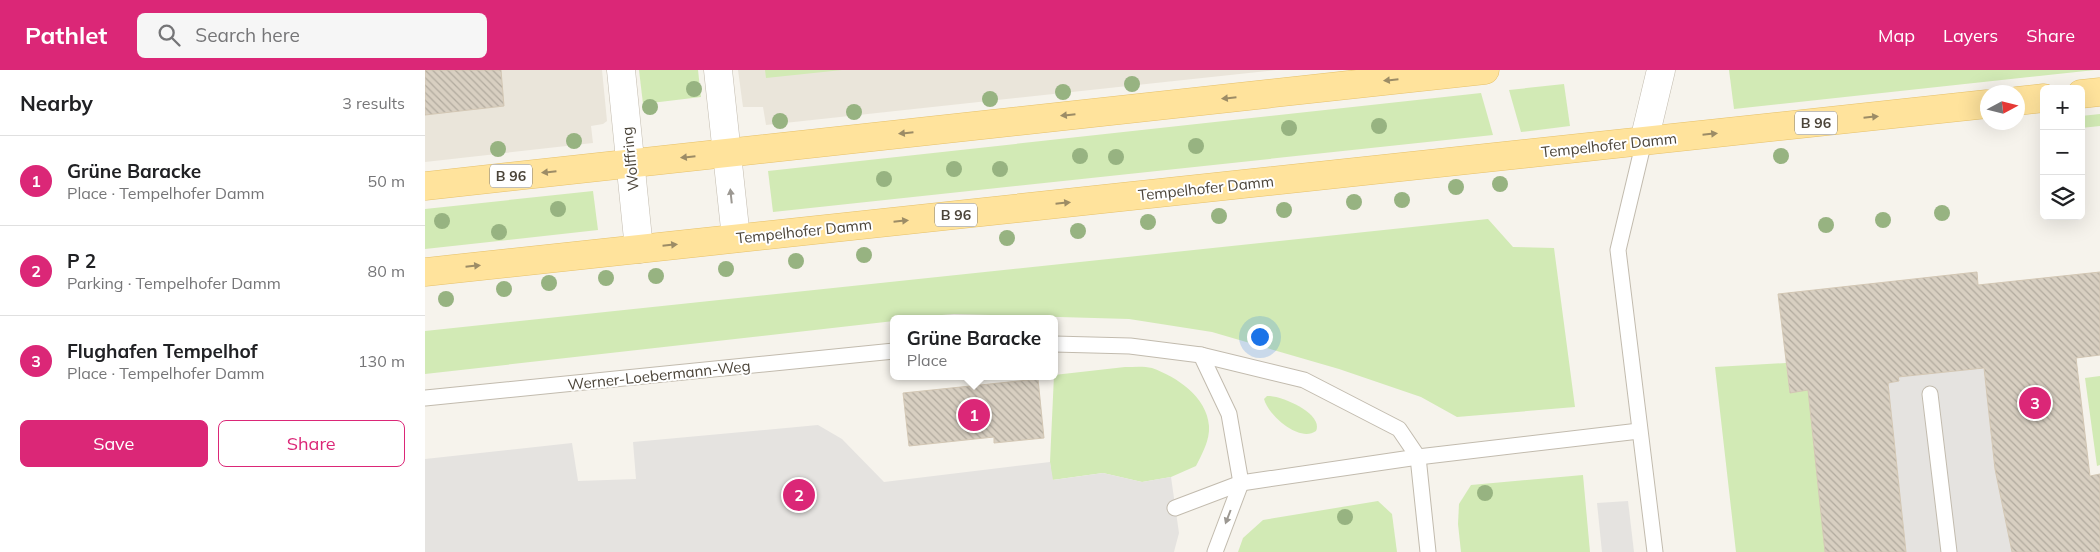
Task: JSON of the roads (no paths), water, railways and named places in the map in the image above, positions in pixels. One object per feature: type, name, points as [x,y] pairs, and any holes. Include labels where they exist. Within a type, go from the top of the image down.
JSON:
[{"type":"main road","name":"B 96","points":[[425,186],[727,153],[1325,79],[1485,70]]},
{"type":"main road","points":[[2085,94],[2100,92]]},
{"type":"main road","points":[[2025,100],[2040,98]]},
{"type":"main road","name":"Tempelhofer Damm","points":[[425,272],[1980,105]]},
{"type":"street","name":"Wolffring","points":[[621,70],[639,249]]},
{"type":"street","points":[[718,70],[736,238]]},
{"type":"street","points":[[1644,141],[1661,70]]},
{"type":"lane","points":[[1644,141],[1618,250],[1655,552]]},
{"type":"lane","points":[[1058,344],[1130,346],[1201,355],[1304,380],[1399,429],[1418,457],[1428,552]]},
{"type":"lane","name":"Werner-Loebermann-Weg","points":[[425,398],[890,351]]},
{"type":"lane","points":[[1201,355],[1229,414],[1241,483],[1215,552]]},
{"type":"lane","points":[[1930,394],[1949,552]]},
{"type":"lane","points":[[1175,508],[1241,483],[1418,457],[1639,431]]},
{"type":"place","name":"Flughafen Tempelhof","points":[[2035,403]]},
{"type":"place","name":"Grüne Baracke","points":[[974,415]]},
{"type":"place","name":"P 2","points":[[799,495]]}]
